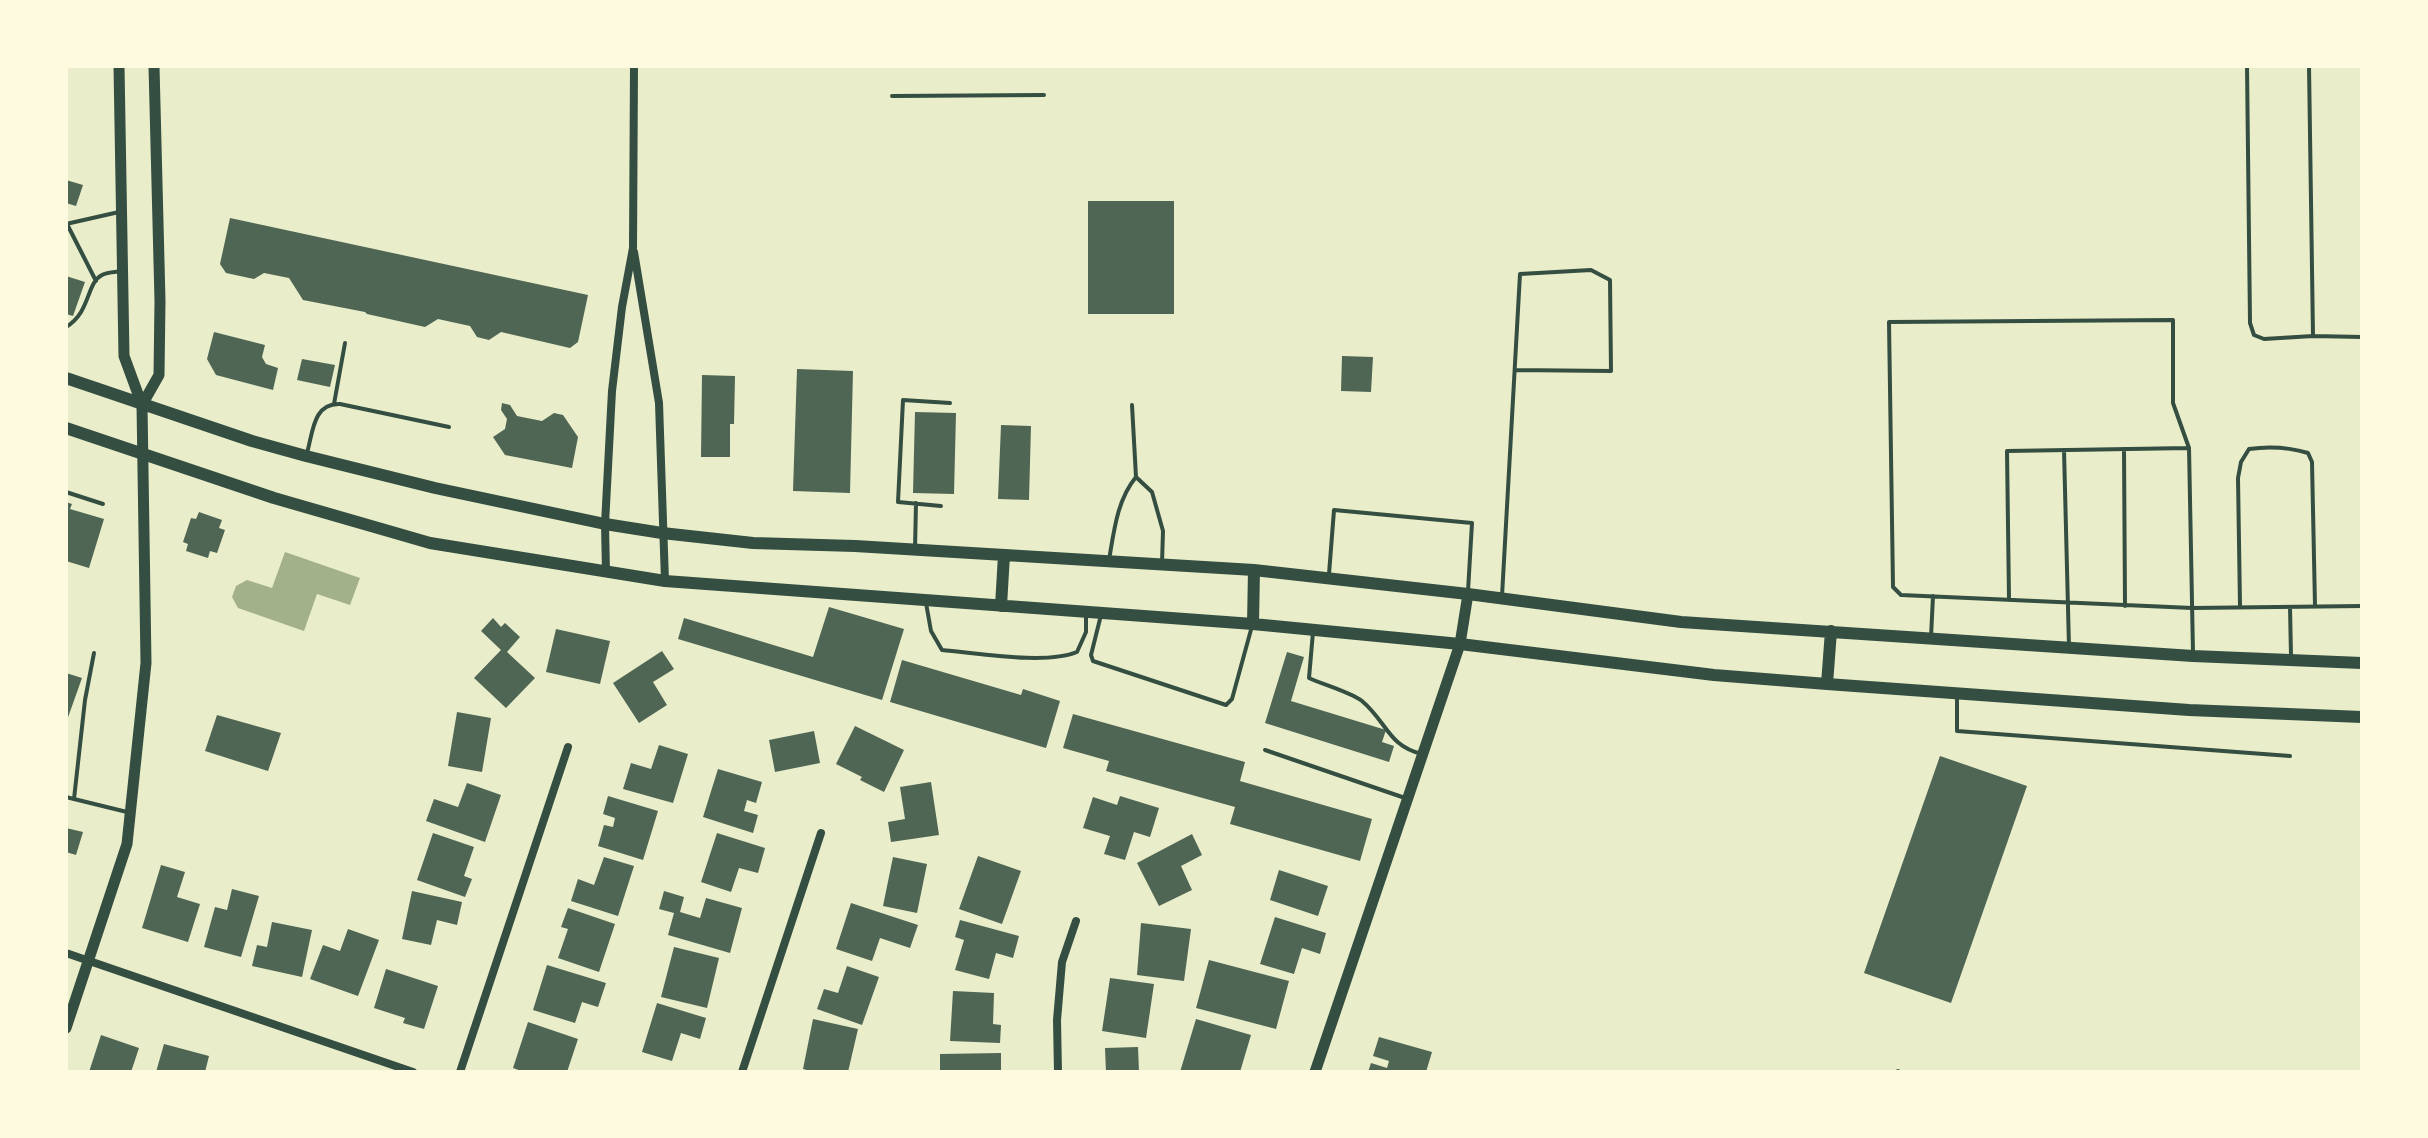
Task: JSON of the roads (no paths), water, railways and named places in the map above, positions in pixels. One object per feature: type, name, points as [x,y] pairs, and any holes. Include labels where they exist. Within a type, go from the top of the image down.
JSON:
[{"type":"main road","points":[[66,378],[252,441],[306,456],[435,488],[662,533],[753,543],[1254,570],[1681,622],[2193,656],[2362,663]]},
{"type":"main road","points":[[66,428],[274,498],[430,543],[665,581],[1253,624],[1460,644],[1714,675],[2189,710],[2362,717]]},
{"type":"main road","points":[[1001,606],[1004,555]]},
{"type":"main road","points":[[1253,624],[1254,570]]},
{"type":"main road","points":[[1827,684],[1831,631]]},
{"type":"street","points":[[66,1028],[127,844],[146,663],[142,405],[124,356],[119,66]]},
{"type":"street","points":[[142,405],[159,375],[154,66]]},
{"type":"street","points":[[634,66],[633,248],[659,403],[665,581]]},
{"type":"street","points":[[606,573],[605,524],[612,391],[633,248]]},
{"type":"street","points":[[1315,1072],[1460,644],[1468,594]]},
{"type":"street","points":[[460,1072],[568,747]]},
{"type":"street","points":[[742,1072],[821,833]]},
{"type":"street","points":[[1058,1072],[1057,1020],[1062,962],[1076,921]]},
{"type":"street","points":[[66,953],[413,1072]]},
{"type":"lane","points":[[2247,66],[2250,323],[2254,335],[2264,339],[2362,337]]},
{"type":"lane","points":[[2309,66],[2313,336]]},
{"type":"lane","points":[[892,96],[1044,95]]},
{"type":"lane","points":[[96,281],[66,224],[121,211]]},
{"type":"lane","points":[[1502,599],[1520,274],[1591,270],[1610,280],[1611,371],[1515,370]]},
{"type":"lane","points":[[66,327],[83,313],[93,283],[102,275],[122,271]]},
{"type":"lane","points":[[2193,656],[2192,608],[2189,448],[2173,403],[2173,320],[1889,322],[1893,587],[1901,595],[2192,608],[2362,606]]},
{"type":"lane","points":[[334,404],[345,343]]},
{"type":"lane","points":[[941,506],[898,502],[903,400],[950,403]]},
{"type":"lane","points":[[306,456],[319,410],[328,404],[449,427]]},
{"type":"lane","points":[[1108,562],[1125,491],[1136,477],[1132,405]]},
{"type":"lane","points":[[2240,607],[2238,478],[2241,462],[2249,449],[2262,447],[2289,447],[2308,453],[2312,462],[2315,606]]},
{"type":"lane","points":[[2009,599],[2007,451],[2189,448]]},
{"type":"lane","points":[[2124,449],[2125,606]]},
{"type":"lane","points":[[2064,450],[2069,647]]},
{"type":"lane","points":[[1136,477],[1152,492],[1163,531],[1162,565]]},
{"type":"lane","points":[[66,492],[103,504]]},
{"type":"lane","points":[[915,550],[916,503]]},
{"type":"lane","points":[[1328,579],[1334,510],[1472,523],[1468,594]]},
{"type":"lane","points":[[1931,638],[1933,596]]},
{"type":"lane","points":[[925,600],[931,631],[942,650],[1032,657],[1066,656],[1077,652],[1086,632],[1086,612]]},
{"type":"lane","points":[[2290,607],[2292,660]]},
{"type":"lane","points":[[1101,613],[1091,655],[1093,661],[1226,705],[1232,699],[1253,624]]},
{"type":"lane","points":[[1313,630],[1309,678],[1360,699],[1390,732],[1395,743],[1423,755]]},
{"type":"lane","points":[[74,799],[85,700],[94,653]]},
{"type":"lane","points":[[1957,693],[1957,731],[2290,756]]},
{"type":"lane","points":[[1265,750],[1407,799]]},
{"type":"lane","points":[[66,797],[131,813]]}]
